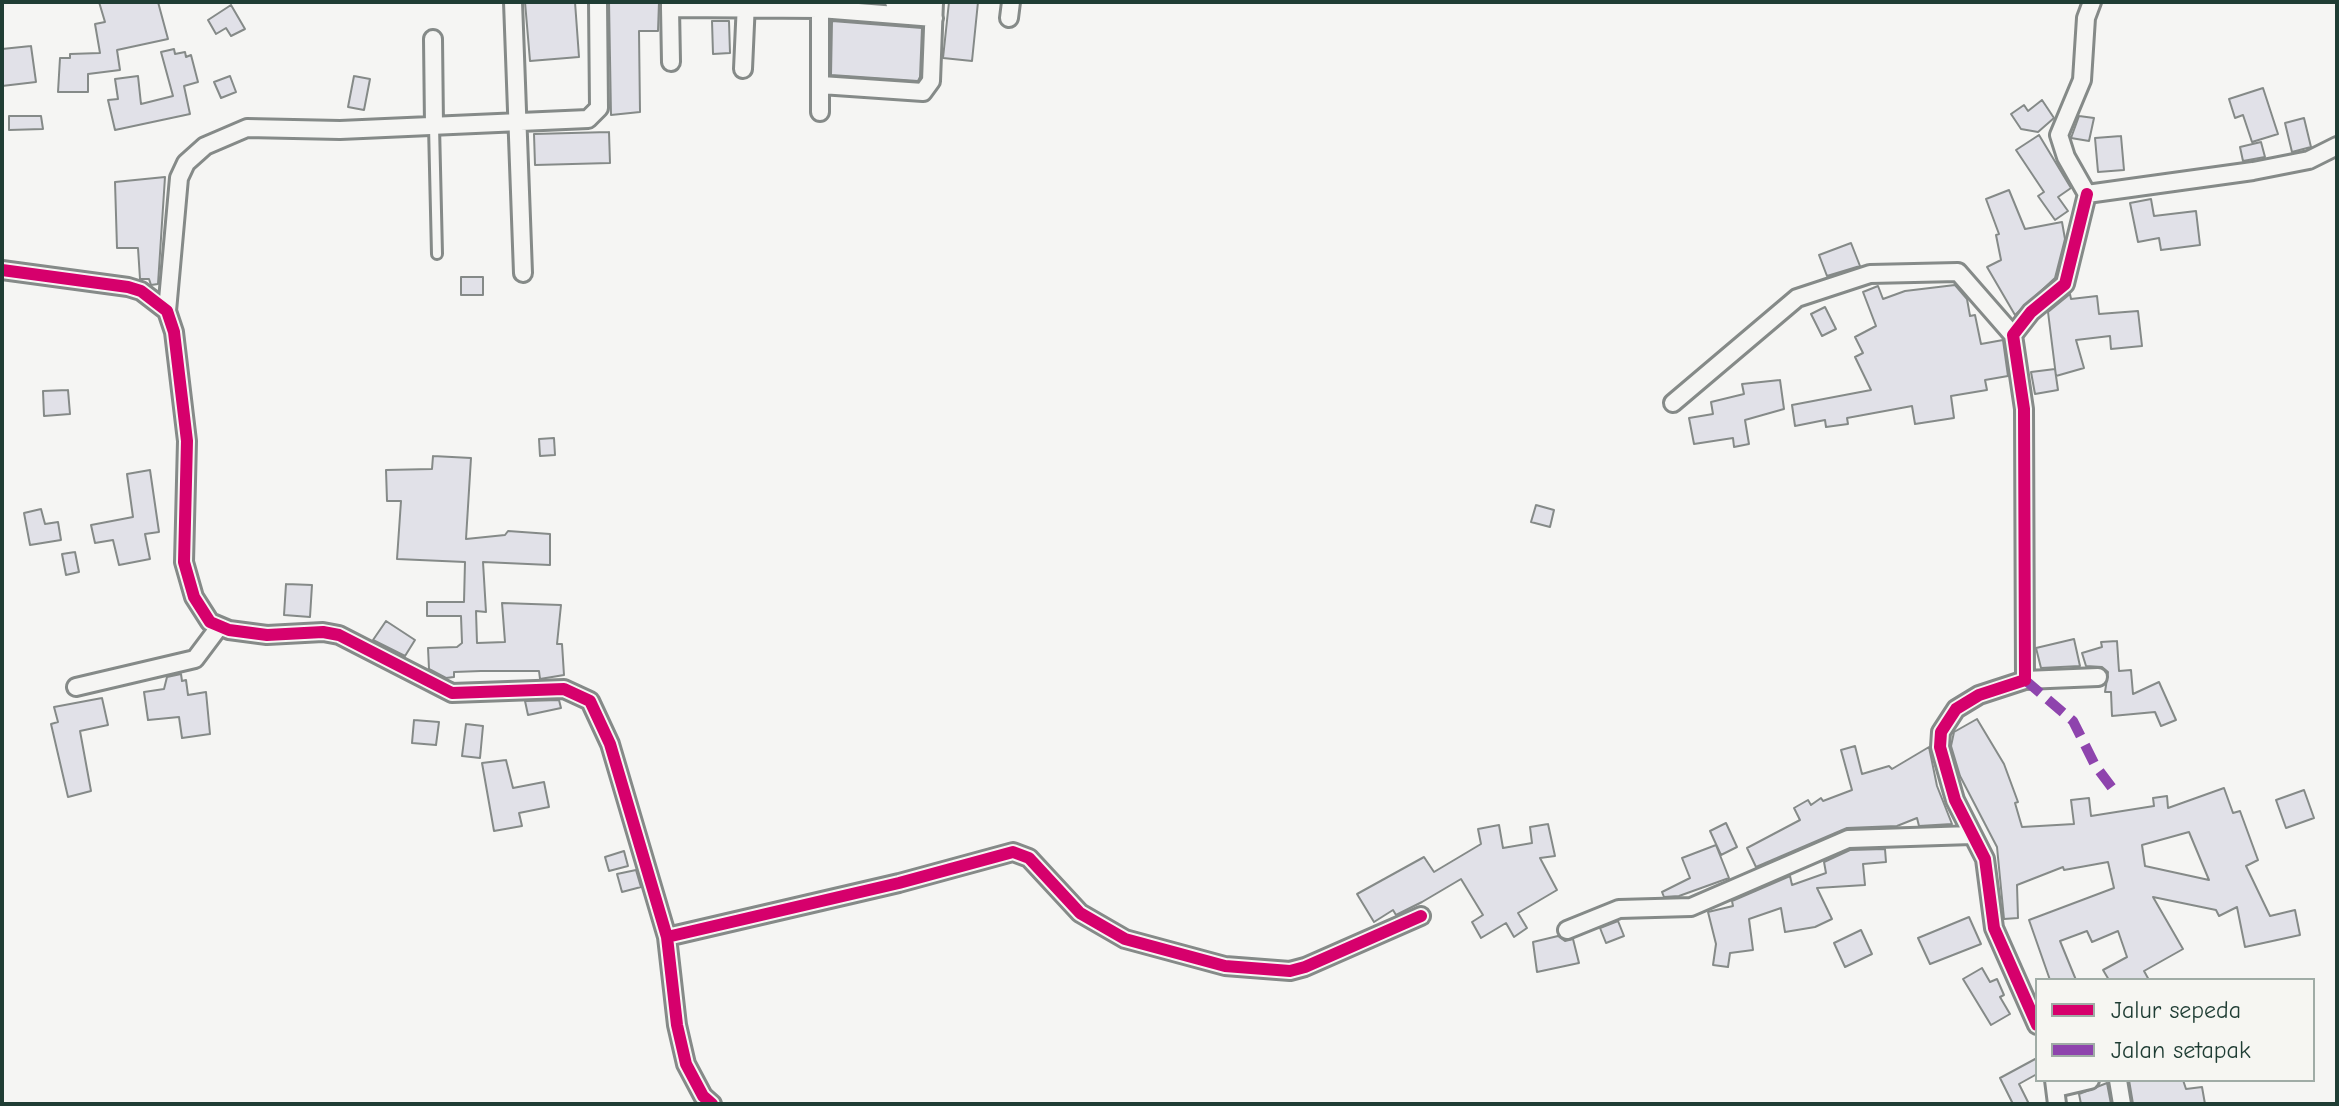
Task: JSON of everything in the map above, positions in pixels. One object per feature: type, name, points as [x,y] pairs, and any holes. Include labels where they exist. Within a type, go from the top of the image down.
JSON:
[{"type":"street","points":[[513,2],[523,273]]},
{"type":"street","points":[[598,2],[597,113],[588,119],[340,130],[247,128],[205,146],[186,163],[179,178],[167,311],[174,332],[187,441],[184,562],[203,615],[219,627],[267,635],[323,632],[339,635],[452,693],[564,689],[584,697],[596,709],[610,744],[667,937],[677,1025],[686,1064],[703,1096],[712,1104]]},
{"type":"street","points":[[894,2],[934,8]]},
{"type":"street","points":[[2013,335],[2031,312],[2065,284],[2087,194],[2066,157],[2059,135],[2082,80],[2086,18],[2092,2]]},
{"type":"street","points":[[671,62],[670,5],[934,8]]},
{"type":"street","points":[[743,69],[747,6]]},
{"type":"street","points":[[820,6],[820,112]]},
{"type":"street","points":[[821,85],[923,92],[931,81],[934,8]]},
{"type":"street","points":[[433,39],[434,125]]},
{"type":"street","points":[[2087,194],[2253,171],[2309,160],[2337,146]]},
{"type":"street","points":[[2,270],[128,287],[141,291],[167,311]]},
{"type":"street","points":[[1673,403],[1797,298],[1870,274],[1953,270],[1964,276],[2013,335],[2024,409],[2026,663]]},
{"type":"street","points":[[76,687],[195,659],[219,627]]},
{"type":"street","points":[[2035,1020],[1994,928],[1985,859],[1944,769],[1941,732],[1961,705],[2026,663],[2098,677]]},
{"type":"street","points":[[1567,930],[1608,912],[1648,907],[1681,910],[1848,839],[1972,835]]},
{"type":"street","points":[[667,937],[1013,852],[1029,858],[1080,913],[1125,939],[1193,960],[1245,970],[1290,971],[1305,967],[1421,916]]},
{"type":"street","points":[[2056,1091],[2084,1082]]},
{"type":"street","points":[[2118,1082],[2122,1104]]},
{"type":"lane","points":[[434,125],[437,254]]},
{"type":"building","points":[[99,2],[158,2],[168,39],[117,50],[120,70],[88,74],[88,92],[58,92],[60,58],[70,58],[70,54],[100,53],[95,24],[105,22]]},
{"type":"building","points":[[525,2],[575,2],[579,57],[530,61]]},
{"type":"building","points":[[609,2],[659,2],[658,31],[639,31],[640,112],[611,115]]},
{"type":"building","points":[[949,2],[978,2],[972,61],[943,58]]},
{"type":"building","points":[[231,5],[245,29],[231,36],[226,28],[216,34],[208,20]]},
{"type":"building","points":[[712,21],[729,21],[730,53],[713,54]]},
{"type":"building","points":[[832,21],[922,28],[918,81],[831,75]]},
{"type":"building","points":[[31,46],[36,82],[2,86],[2,49]]},
{"type":"building","points":[[174,49],[175,54],[185,52],[186,57],[191,55],[198,82],[184,86],[190,114],[115,130],[108,100],[118,99],[115,79],[138,76],[141,104],[173,96],[161,52]]},
{"type":"building","points":[[230,76],[236,92],[221,98],[214,82]]},
{"type":"building","points":[[354,76],[370,79],[364,110],[348,107]]},
{"type":"building","points":[[2263,88],[2278,134],[2252,142],[2243,115],[2235,118],[2229,99]]},
{"type":"building","points":[[2042,100],[2054,118],[2038,132],[2021,129],[2011,114],[2024,105],[2028,111]]},
{"type":"building","points":[[9,116],[41,116],[43,129],[9,130]]},
{"type":"building","points":[[2079,116],[2094,118],[2089,141],[2071,138]]},
{"type":"building","points":[[2304,118],[2311,147],[2292,152],[2285,123]]},
{"type":"building","points":[[609,132],[610,163],[535,165],[534,134]]},
{"type":"building","points":[[2039,135],[2071,188],[2058,197],[2068,211],[2055,220],[2038,196],[2044,192],[2016,150]]},
{"type":"building","points":[[2121,136],[2124,170],[2098,172],[2095,138]]},
{"type":"building","points":[[2261,142],[2265,157],[2243,161],[2240,147]]},
{"type":"building","points":[[165,177],[158,284],[151,285],[149,279],[140,279],[138,248],[117,248],[115,182]]},
{"type":"building","points":[[2009,190],[2025,229],[2062,222],[2065,239],[2055,278],[2015,315],[1987,267],[2001,260],[1996,235],[1999,234],[1986,199]]},
{"type":"building","points":[[2151,199],[2154,216],[2196,211],[2200,245],[2161,250],[2159,238],[2138,242],[2130,203]]},
{"type":"building","points":[[1851,243],[1860,266],[1827,276],[1819,255]]},
{"type":"building","points":[[461,277],[483,277],[483,295],[461,295]]},
{"type":"building","points":[[1955,285],[1967,299],[1970,316],[1975,315],[1981,344],[2003,340],[2008,376],[1985,380],[1987,390],[1951,396],[1954,418],[1915,424],[1912,406],[1847,418],[1848,424],[1826,427],[1825,420],[1795,426],[1792,405],[1871,390],[1855,357],[1863,353],[1855,337],[1876,326],[1863,292],[1878,286],[1883,299],[1905,291]]},
{"type":"building","points":[[2070,294],[2071,299],[2097,296],[2099,314],[2138,311],[2142,346],[2111,349],[2110,336],[2076,340],[2084,368],[2056,376],[2048,312]]},
{"type":"building","points":[[1825,307],[1836,329],[1822,336],[1811,314]]},
{"type":"building","points":[[2055,369],[2058,390],[2035,394],[2031,372]]},
{"type":"building","points":[[1780,380],[1784,409],[1745,420],[1749,444],[1734,447],[1733,438],[1694,444],[1689,418],[1713,414],[1711,402],[1744,394],[1742,384]]},
{"type":"building","points":[[68,390],[70,414],[44,416],[43,391]]},
{"type":"building","points":[[554,438],[555,455],[540,456],[539,439]]},
{"type":"building","points":[[433,456],[471,458],[466,539],[505,535],[508,531],[550,534],[550,565],[483,562],[486,612],[476,611],[477,643],[505,642],[502,603],[561,605],[557,644],[562,644],[564,675],[540,679],[539,671],[481,671],[454,672],[454,677],[446,678],[429,669],[428,648],[457,647],[462,643],[461,616],[427,616],[427,602],[464,602],[465,562],[397,559],[401,501],[387,501],[386,470],[432,469]]},
{"type":"building","points":[[150,470],[159,532],[145,534],[150,559],[119,565],[113,540],[95,543],[91,525],[133,517],[127,474]]},
{"type":"building","points":[[1536,505],[1554,510],[1550,527],[1531,522]]},
{"type":"building","points":[[41,509],[45,524],[58,522],[61,540],[30,545],[24,513]]},
{"type":"building","points":[[75,552],[79,572],[66,575],[62,554]]},
{"type":"building","points":[[286,584],[312,585],[310,617],[284,615]]},
{"type":"building","points":[[386,621],[415,640],[405,656],[373,640]]},
{"type":"building","points":[[2074,639],[2080,666],[2041,668],[2036,648]]},
{"type":"building","points":[[2117,641],[2119,671],[2131,670],[2133,694],[2159,682],[2176,720],[2161,726],[2155,712],[2112,716],[2111,692],[2105,692],[2108,672],[2102,667],[2086,666],[2082,653],[2102,647],[2101,642]]},
{"type":"building","points":[[181,674],[182,681],[186,680],[188,695],[206,692],[210,734],[182,738],[179,717],[148,720],[144,692],[164,689],[167,677]]},
{"type":"building","points":[[102,698],[108,725],[80,731],[91,791],[68,797],[51,724],[58,722],[54,707]]},
{"type":"building","points":[[559,700],[561,708],[528,715],[525,701]]},
{"type":"building","points":[[1977,719],[2004,764],[2018,802],[2015,803],[2022,827],[2074,824],[2071,800],[2089,798],[2091,816],[2154,806],[2153,798],[2167,796],[2168,808],[2224,788],[2233,813],[2240,811],[2258,860],[2246,866],[2270,916],[2295,910],[2300,935],[2245,947],[2237,907],[2219,916],[2216,910],[2153,897],[2183,949],[2144,971],[2148,978],[2108,978],[2103,970],[2127,957],[2118,931],[2092,942],[2087,931],[2060,941],[2075,978],[2049,978],[2029,920],[2114,888],[2108,862],[2064,870],[2063,867],[2017,885],[2018,918],[2004,919],[1997,847],[1960,776],[1951,746],[1954,732]],"holes":[[[2189,832],[2209,880],[2145,866],[2142,845]]]},
{"type":"building","points":[[414,720],[439,722],[436,745],[412,743]]},
{"type":"building","points":[[466,724],[483,726],[480,758],[462,756]]},
{"type":"building","points":[[1855,746],[1862,774],[1889,766],[1892,769],[1929,747],[1937,786],[1952,824],[1919,826],[1917,818],[1897,826],[1847,828],[1756,867],[1747,848],[1800,820],[1794,808],[1808,800],[1811,805],[1821,798],[1823,801],[1852,790],[1841,750]]},
{"type":"building","points":[[506,760],[513,788],[544,782],[549,807],[519,813],[522,826],[494,831],[482,763]]},
{"type":"building","points":[[2304,790],[2314,818],[2286,828],[2276,800]]},
{"type":"building","points":[[1726,823],[1737,847],[1721,855],[1710,831]]},
{"type":"building","points":[[1548,824],[1555,856],[1540,858],[1557,890],[1518,913],[1527,928],[1514,937],[1506,923],[1481,938],[1472,922],[1483,915],[1461,879],[1396,915],[1393,910],[1374,922],[1357,894],[1424,857],[1434,872],[1481,844],[1478,829],[1499,825],[1503,848],[1532,843],[1530,827]]},
{"type":"building","points":[[1716,845],[1729,878],[1679,896],[1664,897],[1662,892],[1690,878],[1682,858]]},
{"type":"building","points":[[1885,849],[1886,862],[1863,864],[1865,885],[1817,888],[1832,919],[1815,927],[1785,932],[1781,908],[1749,919],[1753,950],[1730,953],[1728,967],[1713,965],[1716,944],[1708,912],[1733,906],[1732,901],[1790,876],[1792,885],[1826,873],[1824,862],[1850,850]]},
{"type":"building","points":[[624,851],[628,866],[609,871],[605,857]]},
{"type":"building","points":[[636,870],[641,887],[622,892],[617,874]]},
{"type":"building","points":[[1969,917],[1981,944],[1930,964],[1918,938]]},
{"type":"building","points":[[1618,921],[1624,936],[1606,943],[1600,928]]},
{"type":"building","points":[[1861,930],[1872,954],[1845,967],[1834,943]]},
{"type":"building","points":[[1558,936],[1565,941],[1573,939],[1579,963],[1537,972],[1533,942]]},
{"type":"building","points":[[1982,968],[1990,982],[1997,979],[2004,995],[2000,997],[2010,1014],[1991,1025],[1963,979]]},
{"type":"building","points":[[2035,1059],[2035,1075],[2019,1084],[2029,1104],[2013,1104],[2000,1078]]},
{"type":"building","points":[[2129,1082],[2184,1082],[2186,1089],[2202,1087],[2205,1104],[2133,1104]]},
{"type":"building","points":[[2107,1083],[2111,1104],[2081,1104],[2079,1094]]},
{"type":"marked path","points":[[2025,680],[2073,721],[2095,765],[2116,793]]},
{"type":"cycle path","points":[[2035,1020],[1994,928],[1985,859],[1955,800],[1940,747],[1941,732],[1956,709],[1979,695],[2025,680],[2024,409],[2013,335],[2031,312],[2065,284],[2087,194]]},
{"type":"cycle path","points":[[2,270],[128,287],[141,291],[167,311],[174,332],[187,441],[184,562],[194,597],[210,622],[229,630],[267,635],[323,632],[339,635],[452,693],[564,689],[590,701],[610,744],[667,937],[677,1025],[686,1064],[703,1096],[712,1104]]},
{"type":"cycle path","points":[[667,937],[899,883],[1013,852],[1029,858],[1080,913],[1125,939],[1225,966],[1290,971],[1421,916]]}]
